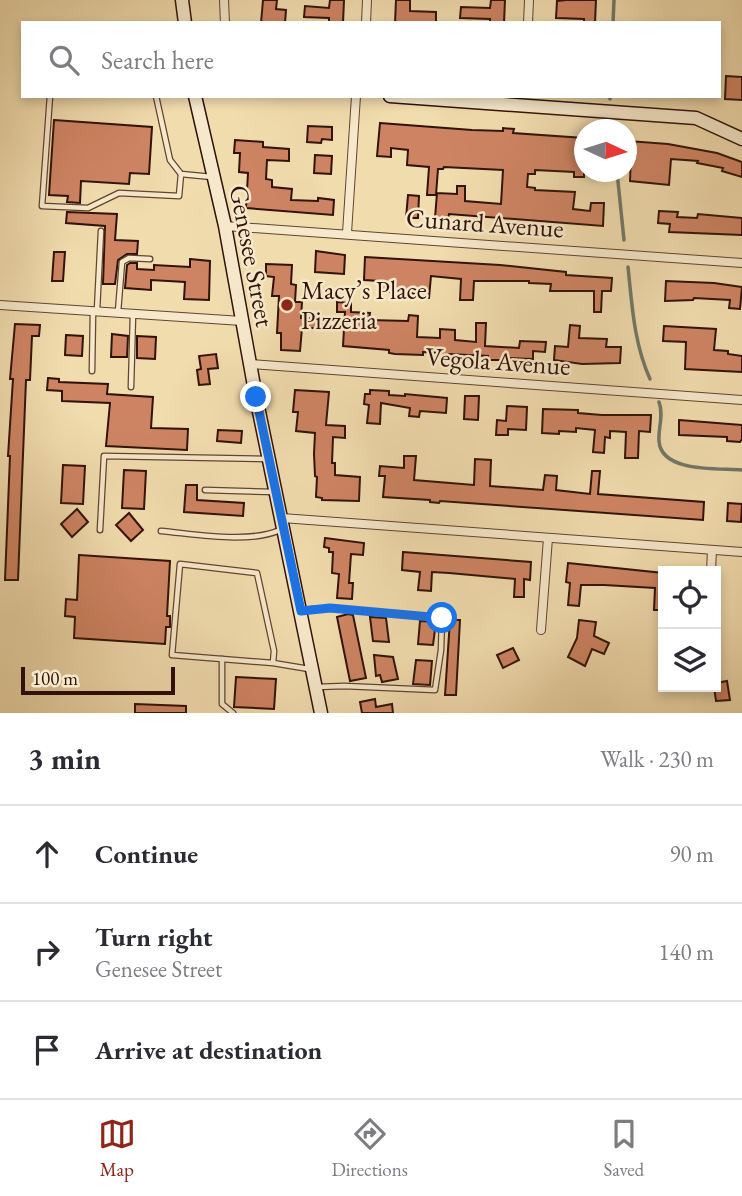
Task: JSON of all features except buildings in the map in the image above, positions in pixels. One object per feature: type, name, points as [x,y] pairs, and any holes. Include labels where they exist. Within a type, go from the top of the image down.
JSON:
[{"type":"main road","points":[[182,0],[185,21]]},
{"type":"main road","name":"Genesee Street","points":[[195,98],[225,226],[250,364],[321,713]]},
{"type":"main road","points":[[444,98],[524,101],[696,118],[742,139]]},
{"type":"street","points":[[224,0],[225,21]]},
{"type":"street","points":[[366,0],[366,21]]},
{"type":"street","points":[[528,21],[529,0]]},
{"type":"street","points":[[347,233],[356,98]]},
{"type":"street","name":"Cunard Avenue","points":[[225,226],[742,263]]},
{"type":"street","points":[[0,305],[242,321]]},
{"type":"street","name":"Vegola Avenue","points":[[250,364],[742,400]]},
{"type":"street","points":[[283,523],[742,552]]},
{"type":"street","points":[[541,630],[548,538]]},
{"type":"street","points":[[711,566],[712,550]]},
{"type":"lane","points":[[50,98],[42,206],[88,208],[118,193],[179,196],[181,174],[170,160],[156,98]]},
{"type":"lane","points":[[181,174],[213,177]]},
{"type":"lane","points":[[92,370],[101,231]]},
{"type":"lane","points":[[118,313],[122,262],[129,258],[150,259]]},
{"type":"lane","points":[[131,387],[133,314]]},
{"type":"lane","points":[[100,530],[104,456],[269,458]]},
{"type":"lane","points":[[205,490],[276,492]]},
{"type":"lane","points":[[160,531],[240,537],[270,534],[283,523]]},
{"type":"lane","points":[[273,663],[274,651],[257,573],[180,564],[172,655],[273,663],[313,670]]},
{"type":"lane","points":[[301,611],[330,608],[442,618],[435,690],[316,687]]},
{"type":"lane","points":[[222,659],[222,704],[233,713]]},
{"type":"waterway","points":[[613,21],[614,0]]},
{"type":"waterway","points":[[618,182],[624,240]]},
{"type":"waterway","points":[[628,267],[637,338],[650,379]]},
{"type":"waterway","points":[[659,402],[659,441],[662,451],[670,459],[693,467],[742,470]]},
{"type":"place","name":"Macy’s Place Pizzeria","points":[[287,305]]},
{"type":"route","points":[[256,397],[301,611],[330,608],[442,618]]}]
